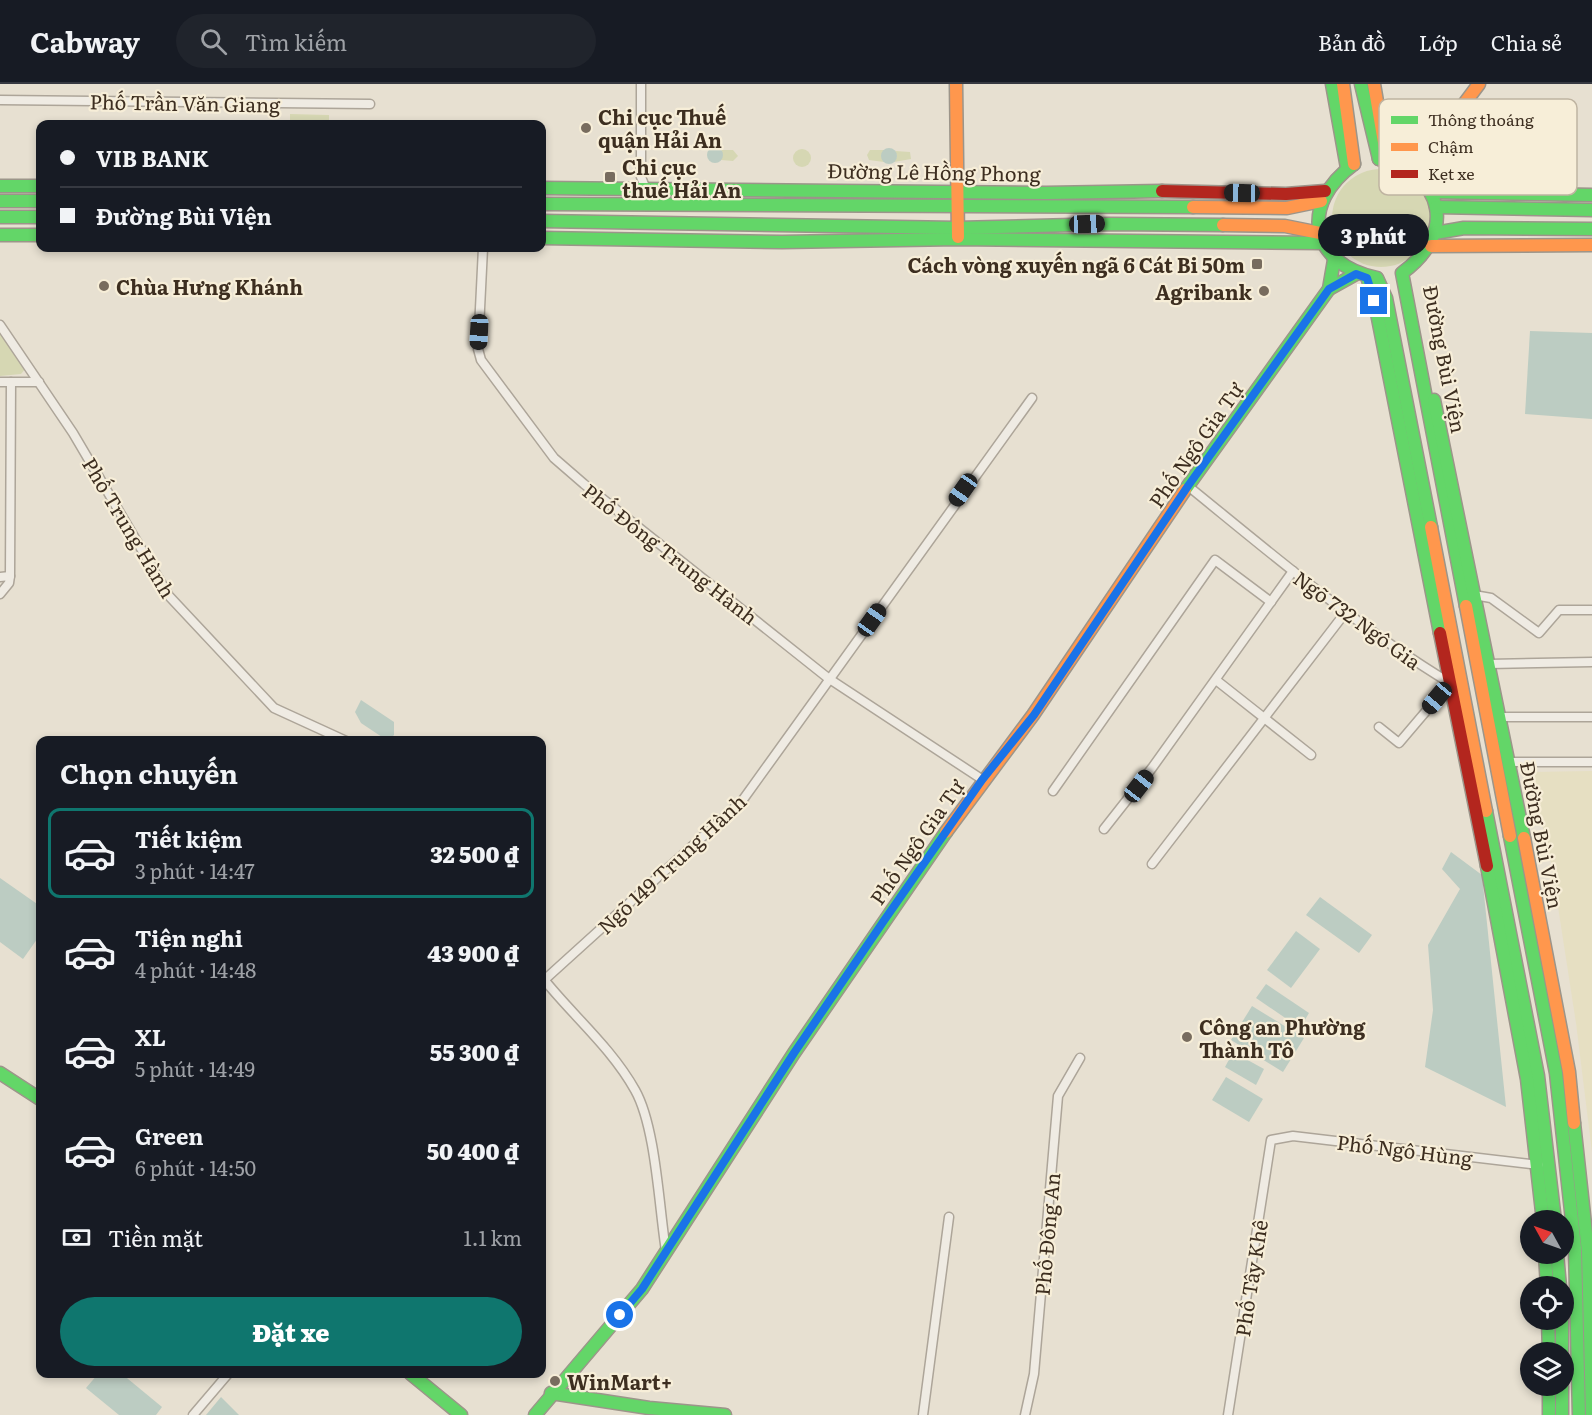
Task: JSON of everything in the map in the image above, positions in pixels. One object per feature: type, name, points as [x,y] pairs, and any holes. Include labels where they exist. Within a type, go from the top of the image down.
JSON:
[{"type":"main road","points":[[956,84],[958,233]]},
{"type":"main road","points":[[1332,84],[1350,166]]},
{"type":"main road","points":[[1344,84],[1350,166],[1323,196],[1322,238],[1334,260],[1367,277],[1386,298],[1536,1066],[1554,1210]]},
{"type":"main road","points":[[1361,84],[1379,146]]},
{"type":"main road","points":[[1374,84],[1379,126]]},
{"type":"main road","points":[[1468,99],[1479,84]]},
{"type":"main road","points":[[0,186],[36,186]]},
{"type":"main road","name":"Đường Lê Hồng Phong","points":[[546,188],[1046,193],[1106,190],[1323,196]]},
{"type":"main road","points":[[1577,194],[1592,195]]},
{"type":"main road","points":[[1405,271],[1431,246],[1435,233],[1436,207],[1431,195]]},
{"type":"main road","name":"Đường Lê Hồng Phong","points":[[546,204],[1287,208],[1323,196]]},
{"type":"main road","points":[[0,201],[36,201]]},
{"type":"main road","points":[[1436,207],[1592,210]]},
{"type":"main road","points":[[0,217],[36,217]]},
{"type":"main road","points":[[546,221],[958,233],[1322,238]]},
{"type":"main road","points":[[546,238],[782,242],[1109,224],[1285,225],[1322,238]]},
{"type":"main road","points":[[1435,233],[1464,228],[1592,229]]},
{"type":"main road","points":[[0,235],[36,235]]},
{"type":"main road","points":[[1431,246],[1592,245]]},
{"type":"main road","points":[[1334,260],[1329,289],[1367,277]]},
{"type":"main road","name":"Đường Bùi Viện","points":[[1405,271],[1501,717],[1569,1072],[1588,1252],[1592,1415]]},
{"type":"main road","name":"Đường Bùi Viện","points":[[1405,271],[1556,1073],[1575,1248],[1579,1415]]},
{"type":"main road","points":[[1367,277],[1374,298],[1514,1006],[1539,1165],[1542,1210]]},
{"type":"main road","name":"Phố Ngô Gia Tự","points":[[535,1415],[551,1393],[642,1289],[794,1053],[982,780],[1034,715],[1188,486],[1329,289]]},
{"type":"main road","points":[[0,1073],[36,1096]]},
{"type":"main road","points":[[416,1378],[461,1415]]},
{"type":"main road","points":[[551,1393],[649,1408],[725,1415]]},
{"type":"main road","points":[[1549,1396],[1549,1415]]},
{"type":"main road","points":[[1562,1396],[1562,1415]]},
{"type":"street","points":[[641,84],[641,177],[646,189],[668,204]]},
{"type":"street","name":"Phố Trần Văn Giang","points":[[0,100],[370,104]]},
{"type":"street","name":"Phố Đông Trung Hành","points":[[483,252],[478,349],[481,360],[554,458],[828,678],[982,780]]},
{"type":"street","name":"Phố Trung Hành","points":[[0,326],[74,433],[169,596],[273,708],[335,736]]},
{"type":"street","points":[[0,382],[39,382]]},
{"type":"street","points":[[0,594],[9,583],[10,576],[11,382]]},
{"type":"street","name":"Ngõ 149 Trung Hành","points":[[546,975],[742,801],[828,678],[1032,398]]},
{"type":"street","name":"Ngõ 732 Ngô Gia","points":[[1188,486],[1345,613],[1393,648],[1450,683]]},
{"type":"street","points":[[1053,791],[1215,560],[1271,602]]},
{"type":"street","points":[[1104,829],[1152,768],[1293,571]]},
{"type":"street","points":[[0,576],[10,576]]},
{"type":"street","points":[[1474,595],[1491,598],[1539,633],[1559,610],[1592,610]]},
{"type":"street","points":[[1152,864],[1345,613]]},
{"type":"street","points":[[1489,664],[1592,662]]},
{"type":"street","points":[[1216,680],[1311,755]]},
{"type":"street","points":[[1379,727],[1399,743],[1450,683]]},
{"type":"street","points":[[1501,717],[1592,717]]},
{"type":"street","points":[[1508,762],[1592,762]]},
{"type":"street","points":[[546,983],[579,1016],[635,1090],[650,1136],[666,1251]]},
{"type":"street","name":"Phố Đông An","points":[[1024,1415],[1034,1374],[1058,1096],[1080,1058]]},
{"type":"street","name":"Phố Ngô Hùng","points":[[1271,1140],[1293,1136],[1539,1165]]},
{"type":"street","name":"Phố Tây Khê","points":[[1228,1415],[1271,1140]]},
{"type":"street","points":[[922,1415],[949,1216]]},
{"type":"street","points":[[193,1415],[225,1378]]},
{"type":"shaded area","points":[[715,147],[721,149],[723,155],[721,161],[715,163],[709,161],[707,155],[709,149]]},
{"type":"shaded area","points":[[889,148],[897,156],[889,164],[881,156]]},
{"type":"shaded area","points":[[1530,331],[1592,333],[1592,419],[1525,414]]},
{"type":"shaded area","points":[[361,700],[394,722],[394,735],[380,736],[361,723],[355,712]]},
{"type":"shaded area","points":[[1592,771],[1592,1152],[1576,1023],[1552,868],[1531,772]]},
{"type":"shaded area","points":[[1451,852],[1482,875],[1506,1107],[1425,1067],[1433,1010],[1428,945],[1460,889],[1442,869]]},
{"type":"shaded area","points":[[0,878],[36,903],[36,941],[23,959],[0,942]]},
{"type":"shaded area","points":[[1320,897],[1372,935],[1359,953],[1306,915]]},
{"type":"shaded area","points":[[1296,931],[1320,949],[1291,988],[1267,970]]},
{"type":"shaded area","points":[[1266,984],[1309,1013],[1300,1028],[1256,998]]},
{"type":"shaded area","points":[[1252,1006],[1304,1038],[1283,1072],[1231,1040]]},
{"type":"shaded area","points":[[1233,1052],[1264,1069],[1256,1085],[1225,1067]]},
{"type":"shaded area","points":[[1226,1077],[1263,1099],[1249,1122],[1212,1100]]},
{"type":"shaded area","points":[[95,1378],[127,1378],[162,1407],[156,1415],[119,1415],[86,1388]]},
{"type":"shaded area","points":[[221,1397],[239,1415],[206,1415]]},
{"type":"green space","points":[[290,114],[329,115],[329,120],[290,120]]},
{"type":"green space","points":[[798,149],[806,149],[811,154],[809,165],[798,167],[793,162],[793,154]]},
{"type":"green space","points":[[721,150],[733,150],[738,156],[733,161],[721,160]]},
{"type":"green space","points":[[870,150],[884,150],[882,155],[884,162],[869,160],[867,155]]},
{"type":"green space","points":[[895,151],[910,152],[911,159],[894,162],[897,156]]},
{"type":"green space","points":[[1379,169],[1379,195],[1424,195],[1429,208],[1429,228],[1422,245],[1408,259],[1391,266],[1371,266],[1354,259],[1340,245],[1333,228],[1333,208],[1340,191],[1354,177],[1371,170]]},
{"type":"green space","points":[[0,332],[26,368],[21,374],[0,376]]},
{"type":"traffic: fast","points":[[1332,84],[1347,168]]},
{"type":"traffic: fast","points":[[1361,84],[1379,159]]},
{"type":"traffic: fast","points":[[1354,164],[1336,180],[1325,197],[1319,214],[1319,231],[1325,246],[1337,260],[1354,271],[1377,278],[1386,298],[1431,527]]},
{"type":"traffic: fast","points":[[0,186],[36,186]]},
{"type":"traffic: fast","points":[[546,188],[1046,193],[1162,191]]},
{"type":"traffic: fast","points":[[1431,195],[1436,207],[1436,224],[1431,241],[1420,257],[1402,273],[1466,606]]},
{"type":"traffic: fast","points":[[1577,195],[1592,195]]},
{"type":"traffic: fast","points":[[0,201],[36,201]]},
{"type":"traffic: fast","points":[[546,204],[1193,207]]},
{"type":"traffic: fast","points":[[1436,207],[1592,210]]},
{"type":"traffic: fast","points":[[0,217],[36,217]]},
{"type":"traffic: fast","points":[[546,221],[957,228],[1109,224],[1223,225]]},
{"type":"traffic: fast","points":[[1435,233],[1464,228],[1592,229]]},
{"type":"traffic: fast","points":[[0,235],[36,235]]},
{"type":"traffic: fast","points":[[546,238],[782,242],[958,239],[1323,243]]},
{"type":"traffic: fast","points":[[1185,490],[1329,289],[1334,260]]},
{"type":"traffic: fast","points":[[1329,289],[1356,274]]},
{"type":"traffic: fast","points":[[1367,277],[1374,298],[1440,633]]},
{"type":"traffic: fast","points":[[1434,400],[1524,838]]},
{"type":"traffic: fast","points":[[1486,811],[1538,1076],[1554,1210]]},
{"type":"traffic: fast","points":[[535,1415],[642,1289],[794,1053],[946,832]]},
{"type":"traffic: fast","points":[[1510,836],[1556,1073],[1575,1248],[1579,1415]]},
{"type":"traffic: fast","points":[[1487,866],[1527,1079],[1542,1210]]},
{"type":"traffic: fast","points":[[0,1073],[36,1096]]},
{"type":"traffic: fast","points":[[1574,1123],[1588,1252],[1592,1415]]},
{"type":"traffic: fast","points":[[1546,1264],[1546,1276]]},
{"type":"traffic: fast","points":[[1558,1264],[1559,1276]]},
{"type":"traffic: fast","points":[[1548,1330],[1549,1342]]},
{"type":"traffic: fast","points":[[1562,1330],[1562,1342]]},
{"type":"traffic: fast","points":[[416,1378],[461,1415]]},
{"type":"traffic: fast","points":[[551,1393],[649,1408],[725,1415]]},
{"type":"traffic: fast","points":[[1549,1396],[1549,1415]]},
{"type":"traffic: fast","points":[[1562,1396],[1562,1415]]},
{"type":"traffic: slow","points":[[956,84],[958,237]]},
{"type":"traffic: slow","points":[[1343,84],[1354,164]]},
{"type":"traffic: slow","points":[[1374,84],[1379,113]]},
{"type":"traffic: slow","points":[[1468,99],[1479,84]]},
{"type":"traffic: slow","points":[[1193,207],[1287,208],[1321,201]]},
{"type":"traffic: slow","points":[[1223,225],[1285,226],[1320,233]]},
{"type":"traffic: slow","points":[[1431,246],[1592,245]]},
{"type":"traffic: slow","points":[[946,832],[1033,715],[1185,490]]},
{"type":"traffic: slow","points":[[1431,527],[1486,811]]},
{"type":"traffic: slow","points":[[1466,606],[1510,836]]},
{"type":"traffic: slow","points":[[1524,838],[1569,1072],[1574,1123]]},
{"type":"traffic: jam","points":[[1162,191],[1286,194],[1325,191]]},
{"type":"traffic: jam","points":[[1440,633],[1487,866]]},
{"type":"place","name":"Chi cục Thuế quận Hải An","points":[[586,128]]},
{"type":"place","name":"Chi cục thuế Hải An","points":[[610,177]]},
{"type":"place","name":"Cách vòng xuyến ngã 6 Cát Bi 50m","points":[[1257,264]]},
{"type":"place","name":"Chùa Hưng Khánh","points":[[104,286]]},
{"type":"place","name":"Agribank","points":[[1264,291]]},
{"type":"place","name":"Công an Phường Thành Tô","points":[[1187,1037]]},
{"type":"place","name":"WinMart+","points":[[555,1381]]},
{"type":"route","points":[[620,1315],[642,1289],[794,1053],[883,922],[982,780],[1034,715],[1188,486],[1329,289],[1356,274],[1367,278],[1374,301]]}]
